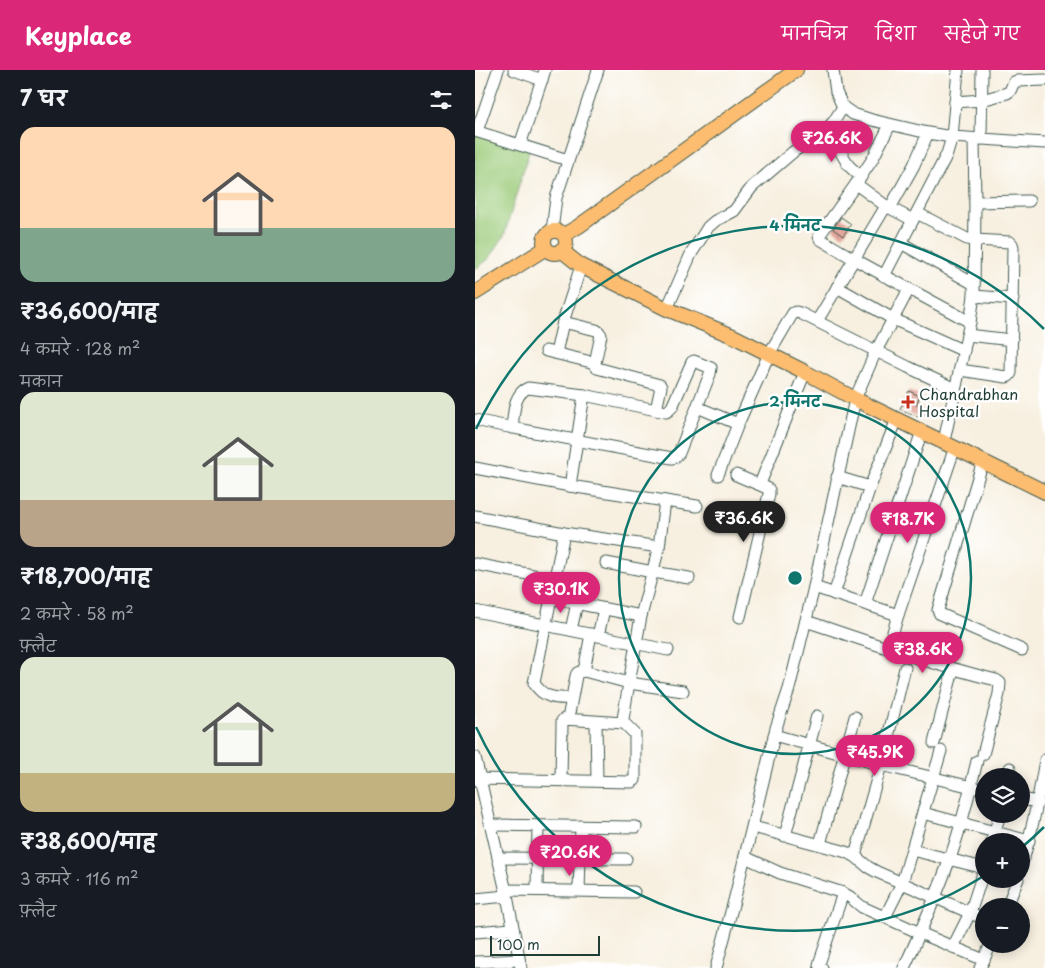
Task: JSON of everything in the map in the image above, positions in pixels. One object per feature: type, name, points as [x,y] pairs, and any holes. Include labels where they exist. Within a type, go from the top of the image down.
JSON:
[{"type":"main road","points":[[558,233],[566,243],[561,250],[553,252],[546,248],[544,244],[545,236],[579,226],[796,70]]},
{"type":"main road","points":[[475,293],[546,248]]},
{"type":"main road","points":[[561,250],[581,266],[667,309],[733,336],[855,399],[1045,492]]},
{"type":"street","points":[[498,70],[476,131],[568,160]]},
{"type":"street","points":[[514,70],[543,75],[519,145]]},
{"type":"street","points":[[558,233],[556,198],[598,70]]},
{"type":"street","points":[[833,70],[836,92],[843,107],[853,114],[890,125],[951,137],[1045,143]]},
{"type":"street","points":[[884,276],[947,154],[951,137],[958,70]]},
{"type":"street","points":[[888,649],[949,444],[955,389],[970,322],[974,284],[975,202],[982,100],[982,70]]},
{"type":"street","points":[[955,102],[982,100],[1007,93],[1014,82],[1017,81],[1045,80]]},
{"type":"street","points":[[667,309],[691,254],[708,227],[715,220],[734,211],[752,187],[793,152],[827,129],[835,121],[843,107]]},
{"type":"street","points":[[890,125],[872,160],[819,236],[823,241],[854,259],[970,322]]},
{"type":"street","points":[[827,129],[858,181],[888,207],[967,239],[1010,242],[1013,244],[1011,373],[1006,377],[960,370]]},
{"type":"street","points":[[817,322],[854,259],[914,165],[928,133]]},
{"type":"street","points":[[975,202],[1029,201]]},
{"type":"street","points":[[901,243],[974,284]]},
{"type":"street","points":[[581,266],[551,352],[595,363]]},
{"type":"street","points":[[837,287],[893,319],[964,352]]},
{"type":"street","points":[[716,968],[753,827],[774,736],[789,689],[806,620],[855,399],[876,351],[909,289]]},
{"type":"street","points":[[973,296],[1013,299]]},
{"type":"street","points":[[718,475],[769,354],[793,313],[800,313],[955,389]]},
{"type":"street","points":[[563,322],[599,332],[601,335],[595,363],[597,368],[660,385],[656,410]]},
{"type":"street","points":[[967,335],[1013,340]]},
{"type":"street","points":[[475,420],[511,428],[672,458],[679,452],[711,368],[694,361],[690,364],[672,407],[666,412],[584,395],[528,388],[519,394],[511,428]]},
{"type":"street","points":[[760,484],[805,372]]},
{"type":"street","points":[[570,486],[584,395]]},
{"type":"street","points":[[697,407],[738,424]]},
{"type":"street","points":[[834,594],[870,487],[897,419]]},
{"type":"street","points":[[865,604],[922,431]]},
{"type":"street","points":[[983,461],[938,610],[940,614],[1022,650]]},
{"type":"street","points":[[475,468],[570,486],[697,506]]},
{"type":"street","points":[[736,475],[760,484],[769,490],[740,617]]},
{"type":"street","points":[[837,477],[870,487]]},
{"type":"street","points":[[623,723],[641,616],[659,547],[665,501]]},
{"type":"street","points":[[475,516],[564,533],[659,547]]},
{"type":"street","points":[[564,533],[534,683],[540,690],[552,698],[571,698]]},
{"type":"street","points":[[475,564],[554,579]]},
{"type":"street","points":[[606,564],[689,578]]},
{"type":"street","points":[[814,587],[898,615]]},
{"type":"street","points":[[550,598],[641,616]]},
{"type":"street","points":[[571,630],[577,603]]},
{"type":"street","points":[[584,671],[594,635],[604,609]]},
{"type":"street","points":[[475,611],[668,650]]},
{"type":"street","points":[[806,620],[888,649],[953,670],[996,680],[1000,683],[999,694],[949,859],[935,898],[904,968]]},
{"type":"street","points":[[855,856],[905,668]]},
{"type":"street","points":[[885,917],[902,883],[934,778],[937,747],[953,670]]},
{"type":"street","points":[[568,719],[571,698],[577,673],[579,672],[584,671],[629,683],[683,692]]},
{"type":"street","points":[[785,836],[817,716]]},
{"type":"street","points":[[820,844],[855,717]]},
{"type":"street","points":[[478,779],[632,782],[635,780],[635,734],[623,723],[564,719],[562,725],[561,780]]},
{"type":"street","points":[[597,722],[597,781]]},
{"type":"street","points":[[774,736],[975,788]]},
{"type":"street","points":[[475,758],[478,779],[506,893],[520,964],[475,962]]},
{"type":"street","points":[[1030,837],[1045,760]]},
{"type":"street","points":[[1030,801],[1038,802]]},
{"type":"street","points":[[923,813],[961,823],[985,833]]},
{"type":"street","points":[[475,815],[489,820],[538,826],[636,827]]},
{"type":"street","points":[[537,890],[538,826]]},
{"type":"street","points":[[579,890],[581,826]]},
{"type":"street","points":[[753,827],[843,851],[855,856],[868,867],[975,915]]},
{"type":"street","points":[[912,850],[975,866]]},
{"type":"street","points":[[745,857],[779,872],[843,893],[862,906],[953,947],[982,964]]},
{"type":"street","points":[[498,858],[626,859]]},
{"type":"street","points":[[953,947],[970,913],[978,888]]},
{"type":"street","points":[[475,899],[537,890],[634,892]]},
{"type":"street","points":[[822,968],[819,965],[820,961],[843,893]]},
{"type":"street","points":[[475,932],[513,929]]},
{"type":"green space","points":[[475,130],[530,148],[504,236],[489,259],[475,269]]},
{"type":"building","points":[[841,217],[851,224],[843,236],[833,229]]},
{"type":"building","points":[[909,391],[920,396],[916,405],[925,410],[921,418],[900,409]]},
{"type":"place","name":"Chandrabhan Hospital","points":[[908,402]]}]
